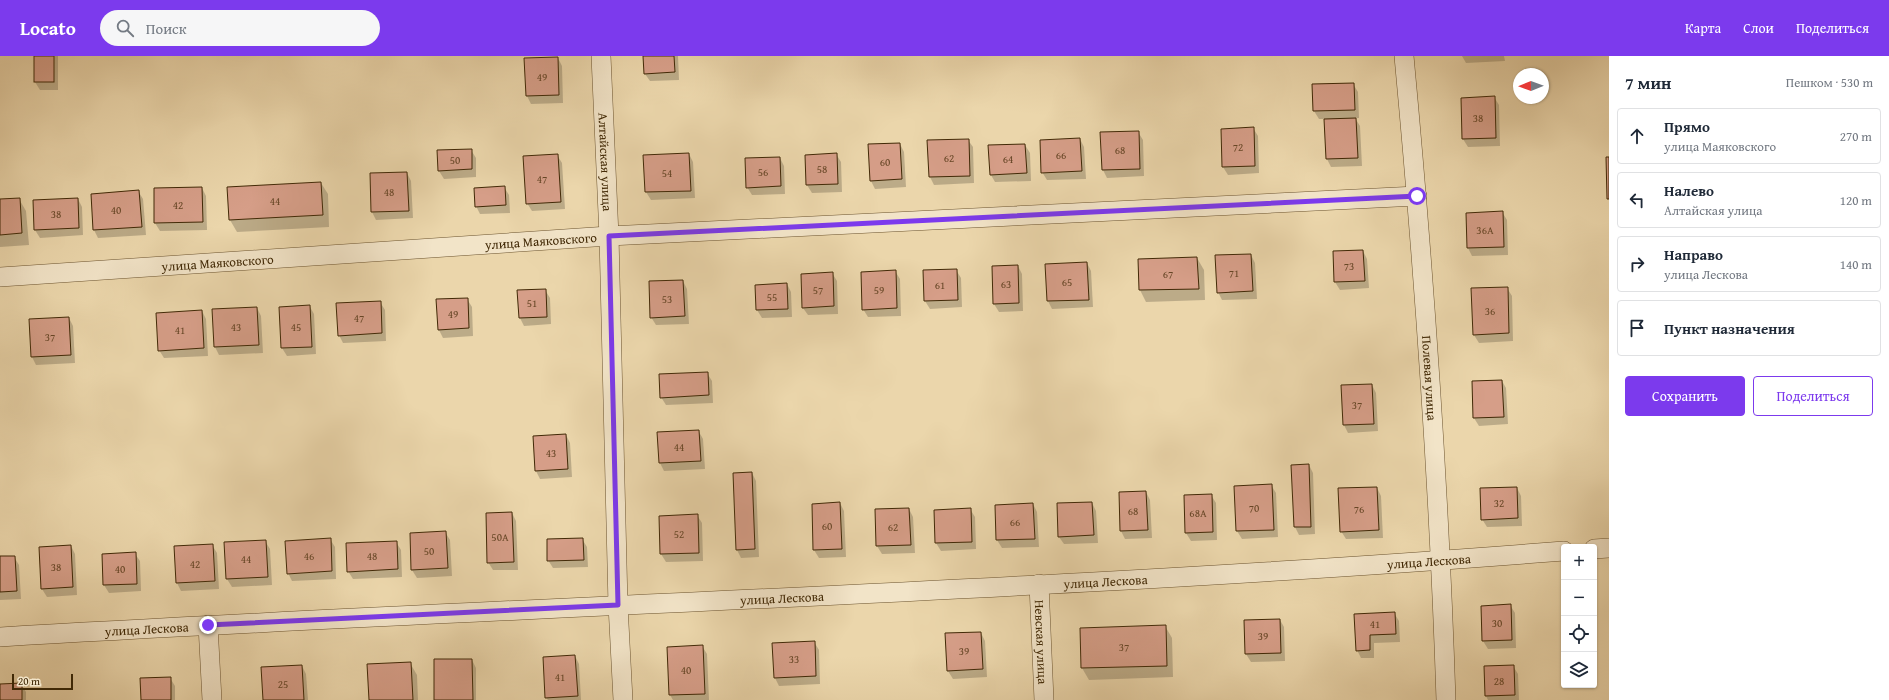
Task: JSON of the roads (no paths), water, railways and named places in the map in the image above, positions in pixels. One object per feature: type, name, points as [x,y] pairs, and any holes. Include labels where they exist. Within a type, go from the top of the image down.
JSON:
[{"type":"street","name":"Алтайская улица","points":[[601,56],[609,236],[618,605],[623,700]]},
{"type":"street","name":"Полевая улица","points":[[1404,56],[1417,196],[1441,561],[1446,700]]},
{"type":"street","name":"улица Маяковского","points":[[0,277],[609,236],[1417,196]]},
{"type":"street","points":[[1597,549],[1609,548]]},
{"type":"street","name":"улица Лескова","points":[[0,637],[208,625],[1039,584],[1441,561],[1561,551]]},
{"type":"street","name":"Невская улица","points":[[1039,584],[1044,700]]},
{"type":"street","points":[[208,625],[212,700]]}]
